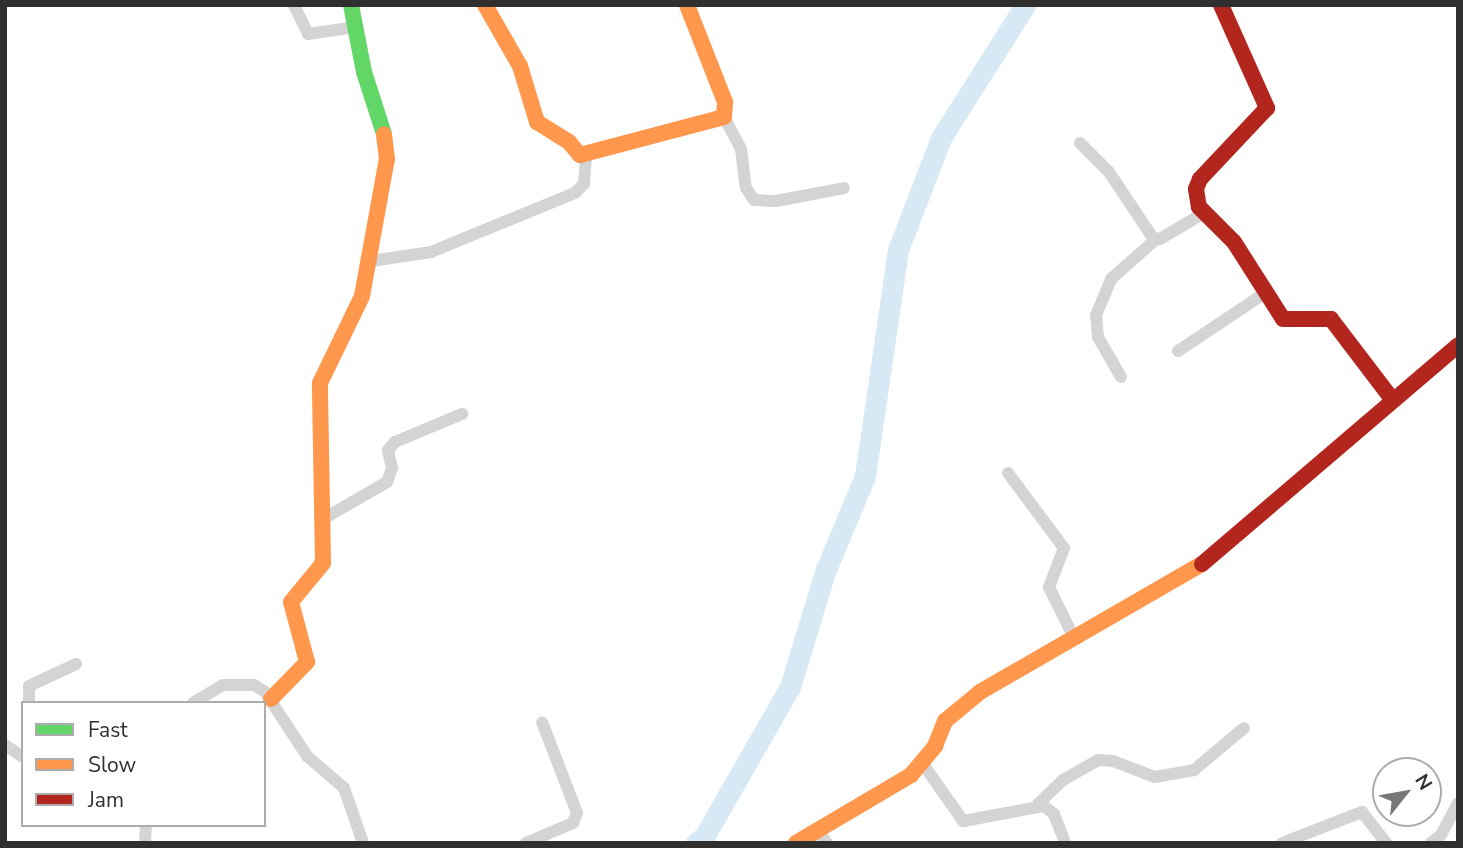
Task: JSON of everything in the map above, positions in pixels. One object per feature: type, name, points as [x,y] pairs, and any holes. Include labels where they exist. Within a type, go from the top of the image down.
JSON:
[{"type":"street","points":[[294,5],[308,34],[356,27]]},
{"type":"street","points":[[271,699],[307,662],[291,603],[323,563],[320,383],[362,296],[371,261],[387,159],[385,136],[364,72],[352,5]]},
{"type":"street","points":[[485,5],[520,66],[537,122],[569,142],[580,155],[724,117]]},
{"type":"street","points":[[687,5],[725,102],[724,117],[741,149],[746,188],[754,200],[776,201],[844,188]]},
{"type":"street","points":[[1221,5],[1267,108],[1200,179],[1196,200],[1204,213],[1234,242],[1283,319],[1323,317],[1335,322],[1392,399]]},
{"type":"street","points":[[1080,144],[1109,172],[1156,239]]},
{"type":"street","points":[[371,261],[432,252],[575,194],[584,184],[586,155]]},
{"type":"street","points":[[1121,377],[1098,337],[1096,315],[1111,279],[1156,239],[1204,213]]},
{"type":"street","points":[[1178,351],[1265,293]]},
{"type":"street","points":[[796,843],[823,837],[923,764],[944,721],[957,708],[1027,662],[1209,560],[1392,399],[1458,345]]},
{"type":"street","points":[[323,519],[387,481],[392,468],[388,450],[395,442],[462,414]]},
{"type":"street","points":[[1008,473],[1064,548],[1049,587],[1074,638]]},
{"type":"street","points":[[29,701],[29,686],[76,664]]},
{"type":"street","points":[[196,701],[223,685],[234,684],[254,685],[271,699],[307,756],[344,788],[363,843]]},
{"type":"street","points":[[526,843],[573,823],[577,813],[542,722]]},
{"type":"street","points":[[923,764],[963,821],[978,821],[1037,805],[1063,780],[1098,760],[1125,764],[1155,777],[1194,769],[1244,728]]},
{"type":"street","points":[[5,745],[21,756]]},
{"type":"street","points":[[1431,843],[1441,835],[1458,803]]},
{"type":"street","points":[[1037,805],[1054,814],[1065,843]]},
{"type":"street","points":[[1282,843],[1362,812],[1386,843]]},
{"type":"waterway","points":[[696,843],[704,837],[790,687],[825,572],[865,476],[898,250],[941,138],[1025,5]]},
{"type":"traffic: fast","points":[[351,5],[364,72],[384,134]]},
{"type":"traffic: slow","points":[[485,5],[520,66],[537,122],[569,142],[580,155],[724,117],[725,102],[687,5]]},
{"type":"traffic: slow","points":[[271,699],[307,662],[291,602],[323,563],[320,383],[362,296],[387,159],[384,134]]},
{"type":"traffic: slow","points":[[796,843],[911,775],[935,746],[945,721],[980,692],[1202,564]]},
{"type":"traffic: jam","points":[[1221,5],[1267,108],[1200,179],[1196,189],[1199,207],[1234,242],[1283,319],[1331,319],[1392,399]]},
{"type":"traffic: jam","points":[[1202,564],[1458,345]]}]
